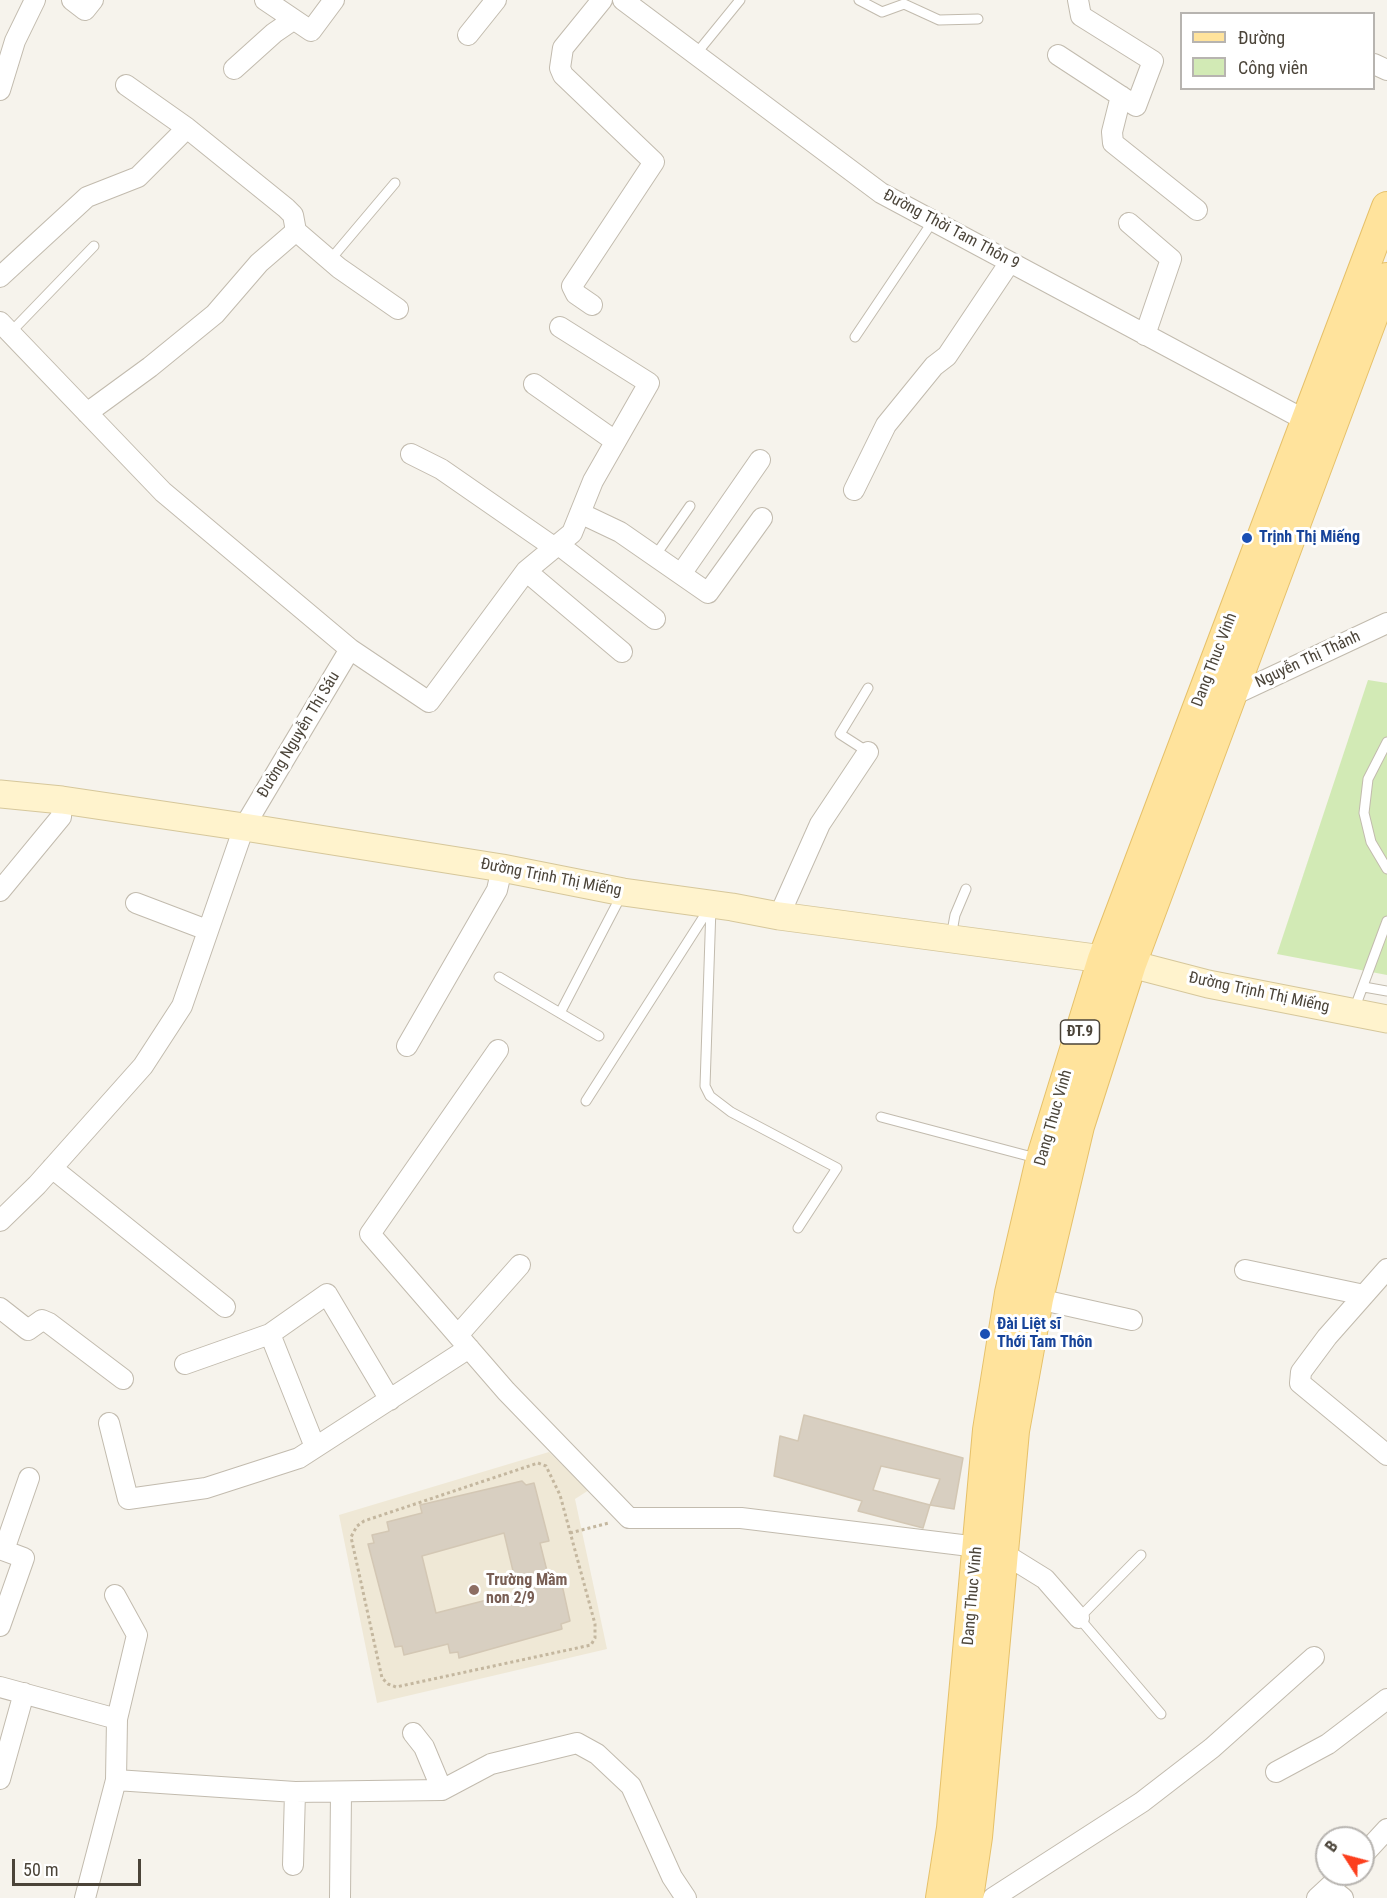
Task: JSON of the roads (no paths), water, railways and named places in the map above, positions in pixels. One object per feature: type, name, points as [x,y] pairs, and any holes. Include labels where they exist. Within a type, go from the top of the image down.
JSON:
[{"type":"main road","name":"Dang Thuc Vinh","points":[[968,1898],[977,1837],[990,1550],[988,1430],[998,1357],[1041,1160],[1117,962],[1305,420],[1387,207]]},
{"type":"main road","name":"Dang Thuc Vinh","points":[[941,1898],[990,1550],[1038,1299],[1117,962],[1229,697],[1387,278]]},
{"type":"main road","name":"Đường Trịnh Thị Miếng","points":[[0,794],[62,800],[244,827],[502,868],[623,892],[779,916],[1117,962],[1208,984],[1387,1019]]},
{"type":"street","points":[[0,90],[15,41],[35,0]]},
{"type":"street","points":[[72,0],[86,10],[93,0]]},
{"type":"street","points":[[265,0],[311,31],[334,0]]},
{"type":"street","points":[[468,35],[496,0]]},
{"type":"street","points":[[592,305],[576,294],[572,286],[654,162],[563,75],[560,68],[563,48],[602,0]]},
{"type":"street","name":"Đường Thời Tam Thôn 9","points":[[624,0],[881,193],[1305,420]]},
{"type":"street","points":[[1058,55],[1136,106],[1154,61],[1082,16],[1078,0]]},
{"type":"street","points":[[234,69],[274,33],[293,20]]},
{"type":"street","points":[[126,85],[188,128],[286,208],[293,215],[296,231],[330,260],[398,309]]},
{"type":"street","points":[[1120,96],[1112,132],[1113,143],[1197,210]]},
{"type":"street","points":[[0,277],[87,197],[138,177],[188,128]]},
{"type":"street","points":[[1130,223],[1171,259],[1145,335]]},
{"type":"street","points":[[87,413],[150,368],[215,314],[259,263],[296,231]]},
{"type":"street","points":[[854,490],[886,425],[934,366],[947,356],[1010,262]]},
{"type":"street","points":[[5,328],[163,492],[350,649],[429,702],[526,570],[572,532],[615,441],[649,383],[560,327]]},
{"type":"street","points":[[534,384],[615,441]]},
{"type":"street","points":[[411,454],[441,469],[557,546],[655,619]]},
{"type":"street","points":[[681,574],[760,460]]},
{"type":"street","points":[[580,513],[620,532],[708,593],[762,518]]},
{"type":"street","points":[[526,570],[622,652]]},
{"type":"street","name":"Nguyễn Thị Thảnh","points":[[1229,697],[1387,623]]},
{"type":"street","name":"Đường Nguyễn Thị Sáu","points":[[0,1221],[52,1168],[144,1066],[182,1006],[244,827],[350,649]]},
{"type":"street","points":[[779,916],[820,824],[868,752]]},
{"type":"street","points":[[0,891],[61,817],[62,800]]},
{"type":"street","points":[[407,1046],[497,890],[502,868]]},
{"type":"street","points":[[136,903],[207,930]]},
{"type":"street","points":[[498,1050],[370,1234],[506,1391],[628,1518],[741,1518],[990,1550],[1045,1579],[1079,1618]]},
{"type":"street","points":[[52,1168],[225,1307]]},
{"type":"street","points":[[109,1423],[128,1499],[206,1488],[299,1458],[390,1400],[464,1342],[520,1265]]},
{"type":"street","points":[[1387,1269],[1327,1336],[1300,1372],[1300,1383],[1387,1455]]},
{"type":"street","points":[[1245,1270],[1364,1295]]},
{"type":"street","points":[[185,1364],[270,1334],[327,1294],[390,1400]]},
{"type":"street","points":[[1038,1299],[1132,1320]]},
{"type":"street","points":[[0,1308],[28,1330],[42,1320],[49,1323],[123,1379]]},
{"type":"street","points":[[270,1334],[315,1448]]},
{"type":"street","points":[[0,1626],[24,1558],[2,1550],[29,1478]]},
{"type":"street","points":[[85,1898],[116,1780],[117,1719],[137,1635],[115,1595]]},
{"type":"street","points":[[993,1898],[1142,1802],[1212,1748],[1314,1657]]},
{"type":"street","points":[[0,1687],[117,1719]]},
{"type":"street","points":[[0,1779],[24,1693]]},
{"type":"street","points":[[1276,1772],[1328,1744],[1387,1700]]},
{"type":"street","points":[[413,1733],[424,1747],[442,1790]]},
{"type":"street","points":[[116,1780],[295,1792],[442,1790],[491,1764],[577,1743],[597,1754],[631,1786],[672,1877],[686,1898]]},
{"type":"street","points":[[293,1865],[295,1792]]},
{"type":"street","points":[[339,1898],[341,1792]]},
{"type":"street","points":[[1375,1842],[1387,1829]]},
{"type":"lane","points":[[696,54],[740,0]]},
{"type":"lane","points":[[859,0],[882,12],[904,4],[939,20],[978,19]]},
{"type":"lane","points":[[330,260],[395,183]]},
{"type":"lane","points":[[855,337],[933,221]]},
{"type":"lane","points":[[5,328],[94,246]]},
{"type":"lane","points":[[655,556],[690,506]]},
{"type":"lane","points":[[868,688],[840,734],[868,752]]},
{"type":"lane","points":[[1387,742],[1368,779],[1364,813],[1371,842],[1387,869]]},
{"type":"lane","points":[[950,939],[966,890]]},
{"type":"lane","points":[[560,1013],[623,892]]},
{"type":"lane","points":[[586,1101],[711,905]]},
{"type":"lane","points":[[711,905],[705,1086],[710,1096],[731,1112],[837,1168],[798,1228]]},
{"type":"lane","points":[[1353,1013],[1387,921]]},
{"type":"lane","points":[[499,977],[599,1036]]},
{"type":"lane","points":[[1364,987],[1387,991]]},
{"type":"lane","points":[[881,1117],[1041,1160]]},
{"type":"lane","points":[[1140,1555],[1079,1618],[1161,1714]]},
{"type":"place","name":"Trịnh Thị Miếng","points":[[1247,538]]},
{"type":"place","name":"Đài Liệt sĩ Thới Tam Thôn","points":[[985,1334]]},
{"type":"place","name":"Trường Mầm non 2/9","points":[[474,1590]]}]
